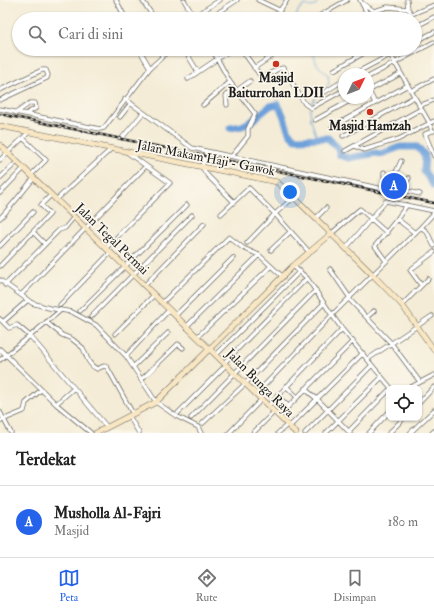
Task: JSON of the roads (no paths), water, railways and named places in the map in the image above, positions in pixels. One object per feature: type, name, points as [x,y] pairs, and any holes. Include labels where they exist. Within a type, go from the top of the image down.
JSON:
[{"type":"street","points":[[116,0],[122,12]]},
{"type":"street","points":[[142,0],[150,12]]},
{"type":"street","points":[[184,0],[191,12]]},
{"type":"street","points":[[203,12],[220,0]]},
{"type":"street","points":[[220,11],[237,0]]},
{"type":"street","points":[[258,0],[279,10],[287,0]]},
{"type":"street","points":[[326,12],[347,0]]},
{"type":"street","points":[[407,0],[408,9],[410,12]]},
{"type":"street","points":[[361,2],[374,11],[388,7],[408,9]]},
{"type":"street","points":[[361,2],[366,12]]},
{"type":"street","points":[[417,12],[434,5]]},
{"type":"street","points":[[422,23],[434,17]]},
{"type":"street","points":[[422,38],[434,32]]},
{"type":"street","points":[[422,48],[434,42]]},
{"type":"street","points":[[142,56],[150,68]]},
{"type":"street","points":[[0,109],[100,129],[107,125],[125,99],[150,68],[162,56]]},
{"type":"street","points":[[188,56],[198,72]]},
{"type":"street","points":[[216,56],[235,90],[255,116],[248,129],[248,136],[232,156]]},
{"type":"street","points":[[188,79],[222,56]]},
{"type":"street","points":[[246,56],[254,68],[264,78],[278,69],[283,68],[305,104],[311,108],[338,93]]},
{"type":"street","points":[[254,68],[272,56]]},
{"type":"street","points":[[334,70],[357,56]]},
{"type":"street","points":[[365,67],[386,56]]},
{"type":"street","points":[[391,56],[433,131],[425,134],[434,156]]},
{"type":"street","points":[[374,73],[407,56]]},
{"type":"street","points":[[0,90],[42,70],[46,70],[48,75],[47,78],[0,100]]},
{"type":"street","points":[[374,88],[400,74]]},
{"type":"street","points":[[411,91],[434,79]]},
{"type":"street","points":[[227,105],[226,96],[250,81]]},
{"type":"street","points":[[203,105],[230,82]]},
{"type":"street","points":[[325,92],[338,84]]},
{"type":"street","points":[[332,127],[408,85]]},
{"type":"street","points":[[344,136],[414,97]]},
{"type":"street","points":[[125,99],[189,147],[206,152],[232,156],[388,190],[403,190],[420,194]]},
{"type":"street","points":[[345,151],[434,100]]},
{"type":"street","points":[[16,112],[30,103],[35,103],[37,106],[36,108],[25,114]]},
{"type":"street","points":[[120,118],[131,103]]},
{"type":"street","points":[[315,120],[344,104]]},
{"type":"street","points":[[122,138],[143,113]]},
{"type":"street","points":[[354,146],[364,150],[389,143],[434,120]]},
{"type":"street","name":"Jalan Makam Haji - Gawok","points":[[0,126],[110,150],[272,181],[281,185],[347,247],[402,305],[434,350]]},
{"type":"street","points":[[0,160],[28,133]]},
{"type":"street","points":[[0,218],[18,200],[32,177],[46,160],[23,138]]},
{"type":"street","name":"Jalan Tegal Permai","points":[[0,145],[186,327],[210,348]]},
{"type":"street","points":[[56,200],[110,150]]},
{"type":"street","points":[[206,152],[202,167],[207,175],[234,202]]},
{"type":"street","points":[[106,248],[170,183],[128,153]]},
{"type":"street","points":[[0,178],[17,162]]},
{"type":"street","points":[[388,190],[401,162]]},
{"type":"street","points":[[0,192],[24,168]]},
{"type":"street","points":[[21,295],[85,227],[144,168]]},
{"type":"street","points":[[384,172],[384,176],[392,181]]},
{"type":"street","points":[[401,191],[409,178]]},
{"type":"street","points":[[221,214],[250,188],[310,253]]},
{"type":"street","points":[[0,266],[50,214],[41,206],[52,195]]},
{"type":"street","points":[[247,243],[294,197]]},
{"type":"street","points":[[256,394],[434,212],[386,201],[347,247]]},
{"type":"street","points":[[80,311],[187,205]]},
{"type":"street","points":[[386,261],[375,247],[407,205]]},
{"type":"street","points":[[316,218],[326,208]]},
{"type":"street","points":[[96,433],[156,402],[293,266],[360,209],[387,233]]},
{"type":"street","points":[[0,246],[33,212]]},
{"type":"street","points":[[91,317],[192,215]]},
{"type":"street","points":[[5,285],[60,229],[65,228],[74,217]]},
{"type":"street","points":[[397,219],[415,233]]},
{"type":"street","points":[[144,286],[204,224]]},
{"type":"street","points":[[421,227],[429,235],[434,246]]},
{"type":"street","points":[[33,232],[45,244]]},
{"type":"street","points":[[271,250],[290,232]]},
{"type":"street","points":[[162,303],[229,237],[244,248],[259,255],[283,277]]},
{"type":"street","points":[[60,305],[111,252]]},
{"type":"street","points":[[421,285],[410,270],[434,252]]},
{"type":"street","points":[[186,327],[259,255]]},
{"type":"street","points":[[175,316],[234,258]]},
{"type":"street","points":[[197,337],[271,266]]},
{"type":"street","points":[[293,266],[307,278],[332,316],[368,359],[387,385]]},
{"type":"street","points":[[330,269],[350,298],[391,343],[420,382]]},
{"type":"street","points":[[216,355],[300,271]]},
{"type":"street","points":[[178,413],[307,278]]},
{"type":"street","points":[[402,305],[428,279]]},
{"type":"street","points":[[0,280],[28,300],[41,306],[75,313],[96,325],[134,366],[141,380],[156,402],[176,416],[198,427],[201,433]]},
{"type":"street","points":[[191,418],[316,290]]},
{"type":"street","points":[[115,334],[154,295]]},
{"type":"street","points":[[28,300],[1,320],[9,328],[18,325],[30,336],[73,389],[107,427]]},
{"type":"street","points":[[202,424],[245,384],[324,303]]},
{"type":"street","points":[[0,360],[60,310]]},
{"type":"street","points":[[126,356],[169,310]]},
{"type":"street","points":[[367,317],[374,311]]},
{"type":"street","points":[[368,359],[432,316]]},
{"type":"street","points":[[46,322],[62,335],[72,339],[83,348],[84,356],[94,368],[97,369],[104,366],[106,367],[139,433]]},
{"type":"street","points":[[268,406],[342,329]]},
{"type":"street","points":[[134,366],[168,333]]},
{"type":"street","points":[[254,433],[288,406],[353,341]]},
{"type":"street","points":[[141,380],[177,345],[183,348]]},
{"type":"street","name":"Jalan Bunga Raya","points":[[210,348],[296,433]]},
{"type":"street","points":[[0,349],[56,404],[91,433]]},
{"type":"street","points":[[278,433],[288,426],[317,399],[363,353]]},
{"type":"street","points":[[305,433],[372,365]]},
{"type":"street","points":[[416,384],[434,375]]},
{"type":"street","points":[[326,433],[381,378]]},
{"type":"street","points":[[286,386],[297,397]]},
{"type":"street","points":[[422,400],[434,387]]},
{"type":"street","points":[[56,404],[73,389]]},
{"type":"street","points":[[305,389],[317,399],[349,432],[386,393]]},
{"type":"street","points":[[0,422],[4,419],[24,412],[26,403],[41,390]]},
{"type":"street","points":[[277,395],[288,406]]},
{"type":"street","points":[[229,433],[261,400]]},
{"type":"street","points":[[410,433],[434,410]]},
{"type":"street","points":[[0,412],[11,433]]},
{"type":"street","points":[[369,433],[386,415]]},
{"type":"street","points":[[389,433],[401,421]]},
{"type":"street","points":[[330,429],[334,433]]},
{"type":"waterway","points":[[298,12],[299,9],[305,5],[311,7],[315,6],[318,0]]},
{"type":"waterway","points":[[310,106],[317,95],[329,84],[328,75],[317,64],[314,56]]},
{"type":"waterway","points":[[254,119],[270,106],[277,104],[292,136],[296,139],[328,138],[338,148],[340,155],[349,158],[376,153],[381,154],[400,147],[417,147],[425,155],[424,171],[434,186]]},
{"type":"waterway","points":[[310,109],[311,120],[317,138]]},
{"type":"waterway","points":[[230,128],[242,126],[252,121]]},
{"type":"railway","points":[[0,114],[434,203]]},
{"type":"place","name":"Masjid Baiturrohan LDII","points":[[276,64]]},
{"type":"place","name":"Masjid Hamzah","points":[[370,112]]},
{"type":"place","name":"Musholla Al-Fajri","points":[[394,186]]}]
